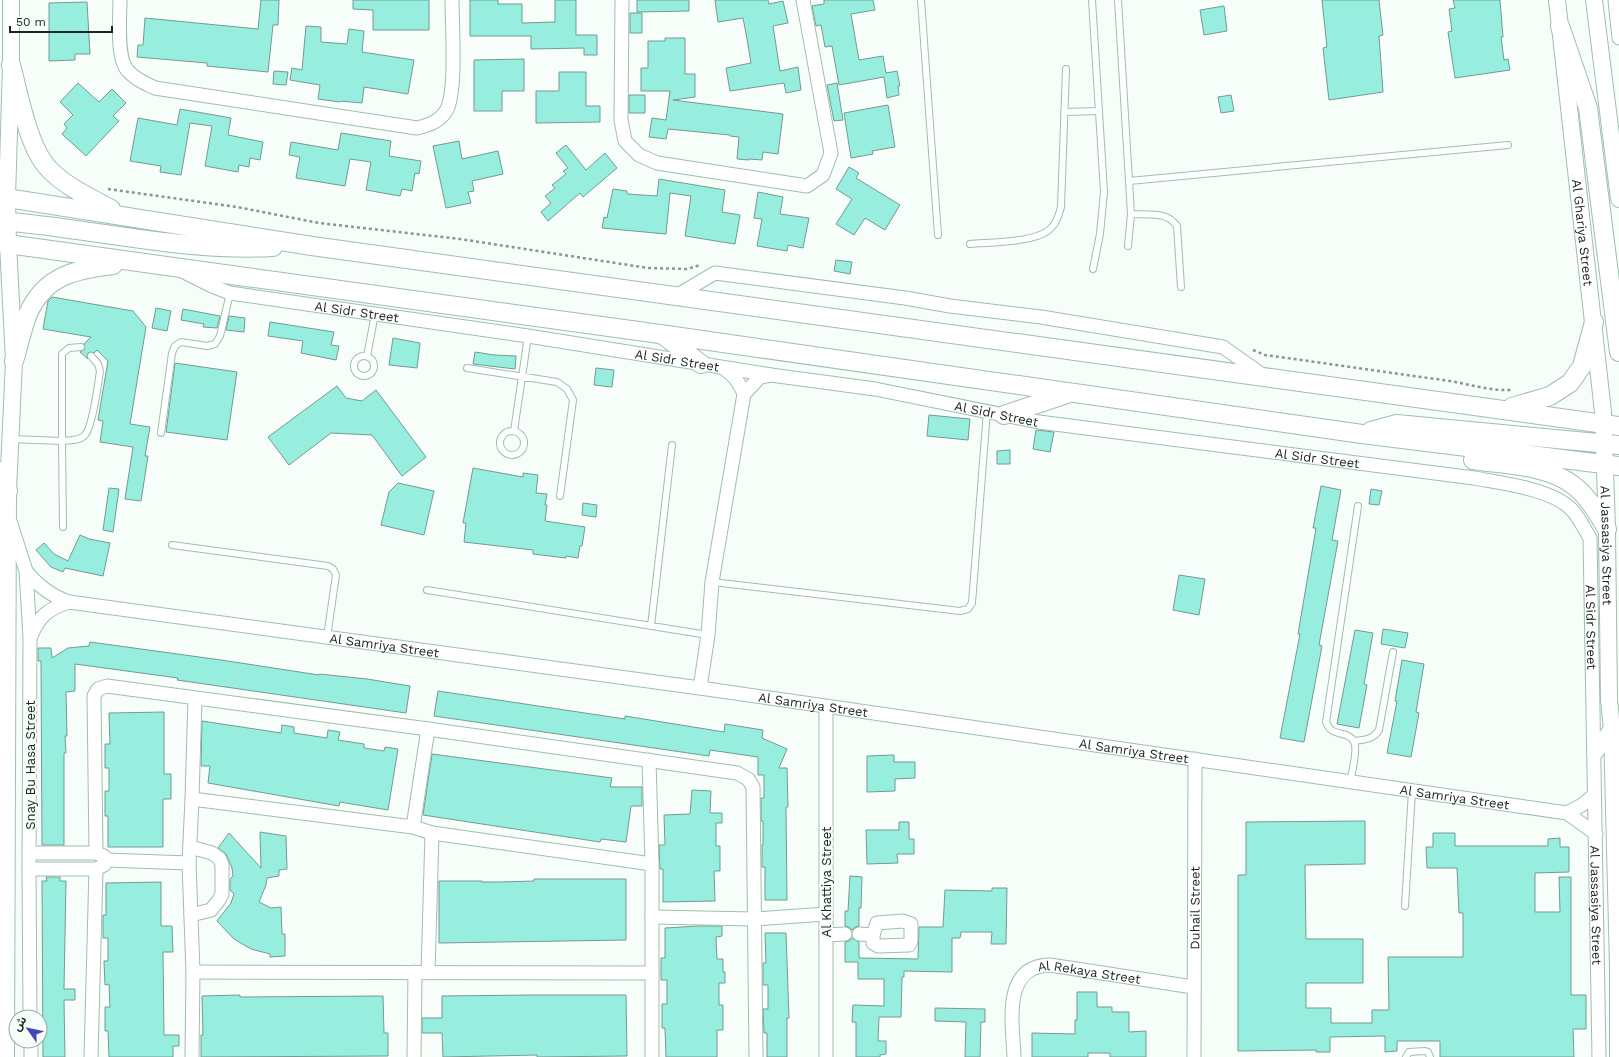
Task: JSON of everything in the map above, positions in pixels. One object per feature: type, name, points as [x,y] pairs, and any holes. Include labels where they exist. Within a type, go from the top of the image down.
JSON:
[{"type":"main road","points":[[1560,26],[1588,108],[1619,352]]},
{"type":"main road","points":[[11,65],[33,143],[48,168],[80,193],[122,215]]},
{"type":"main road","points":[[3,210],[122,215],[312,246],[1504,409],[1614,426]]},
{"type":"main road","points":[[3,210],[201,247],[241,248],[312,246]]},
{"type":"main road","name":"Al Sidr Street","points":[[3,243],[660,334],[1362,434],[1612,465]]},
{"type":"main road","points":[[14,361],[31,307],[42,292],[56,280],[82,269],[144,263]]},
{"type":"main road","points":[[1504,409],[1550,396],[1570,383],[1582,366],[1594,322]]},
{"type":"main road","points":[[660,334],[701,364]]},
{"type":"main road","points":[[995,413],[1072,392]]},
{"type":"main road","points":[[1362,434],[1397,424],[1614,445],[1606,459],[1612,465]]},
{"type":"main road","points":[[1362,434],[1388,448],[1544,471],[1560,476],[1585,496],[1607,529]]},
{"type":"main road","points":[[0,471],[8,491]]},
{"type":"street","name":"Snay Bu Hasa Street","points":[[6,1057],[8,491],[14,361],[3,243],[3,210],[11,65],[11,0]]},
{"type":"street","points":[[120,0],[120,51],[126,70],[138,81],[155,88],[417,128],[433,124],[446,111],[453,92],[452,0]]},
{"type":"street","points":[[622,0],[621,120],[626,141],[639,155],[657,163],[807,186],[823,176],[831,153],[804,0]]},
{"type":"street","name":"Al Ghariya Street","points":[[1557,0],[1594,322],[1614,426],[1614,445]]},
{"type":"street","points":[[1594,0],[1619,199]]},
{"type":"street","points":[[1615,0],[1619,38]]},
{"type":"street","name":"Al Sidr Street","points":[[178,268],[195,278],[230,293],[528,336],[771,375],[875,389],[1039,422],[1474,478],[1520,487],[1550,495],[1571,509],[1590,538],[1595,752]]},
{"type":"street","points":[[676,296],[715,273],[897,296],[950,306],[1041,317],[1223,347],[1266,377]]},
{"type":"street","points":[[700,688],[708,636],[712,582],[744,394],[734,375],[720,367]]},
{"type":"street","points":[[744,394],[760,377],[771,375]]},
{"type":"street","name":"Al Jassasiya Street","points":[[1612,465],[1607,529],[1609,700],[1612,729],[1618,966],[1618,1057]]},
{"type":"street","name":"Snay Bu Hasa Street","points":[[8,516],[26,571],[30,637],[30,1009]]},
{"type":"street","name":"Al Samriya Street","points":[[26,571],[36,583],[46,591],[57,598],[69,602],[700,688],[1568,813],[1596,834]]},
{"type":"street","points":[[30,637],[44,614],[56,606],[69,602]]},
{"type":"street","points":[[91,1057],[99,861],[94,696],[98,689],[107,686],[428,729],[738,773],[748,779],[753,786],[756,1057]]},
{"type":"street","points":[[192,1057],[193,972],[189,863],[195,698]]},
{"type":"street","name":"Al Khattiya Street","points":[[826,707],[826,1057]]},
{"type":"street","points":[[413,827],[428,729]]},
{"type":"street","points":[[1595,752],[1612,729]]},
{"type":"street","name":"Al Jassasiya Street","points":[[1595,752],[1594,795],[1596,834],[1599,1057]]},
{"type":"street","name":"Duhail Street","points":[[1194,1057],[1193,987],[1195,759]]},
{"type":"street","points":[[649,760],[652,864],[652,1057]]},
{"type":"street","points":[[1568,813],[1582,806],[1594,795]]},
{"type":"street","points":[[192,799],[413,827],[432,833],[652,864]]},
{"type":"street","points":[[414,1057],[432,833]]},
{"type":"street","points":[[190,846],[212,853],[219,858],[222,864],[222,894],[219,900],[211,910],[191,915]]},
{"type":"street","points":[[29,853],[99,861],[189,863]]},
{"type":"street","points":[[29,869],[99,861]]},
{"type":"street","points":[[652,917],[755,919],[826,914]]},
{"type":"street","points":[[826,935],[845,934]]},
{"type":"street","points":[[859,934],[873,935]]},
{"type":"street","name":"Al Rekaya Street","points":[[1014,1057],[1012,999],[1015,987],[1022,978],[1039,965],[1050,965],[1193,987]]},
{"type":"street","points":[[193,972],[652,973]]},
{"type":"lane","points":[[921,0],[938,235]]},
{"type":"lane","points":[[1092,0],[1104,192],[1100,234],[1093,269]]},
{"type":"lane","points":[[1118,0],[1131,214],[1128,246]]},
{"type":"lane","points":[[970,244],[1032,238],[1043,235],[1052,228],[1058,218],[1061,208],[1066,69]]},
{"type":"lane","points":[[1064,112],[1099,111]]},
{"type":"lane","points":[[1129,180],[1508,145]]},
{"type":"lane","points":[[1131,214],[1166,216],[1172,219],[1177,226],[1181,287]]},
{"type":"lane","points":[[161,433],[172,353],[176,346],[181,342],[207,346],[215,344],[220,336],[230,293]]},
{"type":"lane","points":[[366,356],[375,314]]},
{"type":"lane","points":[[514,431],[528,336]]},
{"type":"lane","points":[[63,527],[62,354],[69,348],[81,347]]},
{"type":"lane","points":[[10,439],[62,441],[78,440],[86,435],[90,425],[100,372],[98,364],[92,356]]},
{"type":"lane","points":[[467,368],[523,375],[557,382],[567,389],[573,400],[560,496]]},
{"type":"lane","points":[[712,582],[952,610],[968,609],[972,603],[985,423],[995,413]]},
{"type":"lane","points":[[651,626],[672,445]]},
{"type":"lane","points":[[1350,782],[1355,747],[1354,741],[1350,736],[1333,732],[1328,729],[1326,722],[1358,506]]},
{"type":"lane","points":[[172,545],[328,566],[333,569],[336,574],[327,637]]},
{"type":"lane","points":[[427,590],[708,636]]},
{"type":"lane","points":[[1354,741],[1372,737],[1376,735],[1379,730],[1393,652]]},
{"type":"lane","points":[[1405,906],[1412,791]]},
{"type":"lane","points":[[1406,1057],[1409,1052],[1425,1051],[1428,1052],[1430,1057]]},
{"type":"path","points":[[102,189],[237,207],[320,222],[460,239],[648,268],[687,269],[705,264]]},
{"type":"path","points":[[1249,348],[1265,355],[1444,380],[1496,390],[1519,390]]},
{"type":"building","points":[[261,0],[279,0],[278,25],[273,25],[268,72],[207,66],[207,63],[137,57],[138,45],[143,45],[145,18],[258,29]]},
{"type":"building","points":[[353,0],[429,0],[429,30],[373,30],[373,10],[353,9]]},
{"type":"building","points":[[470,0],[498,0],[498,4],[522,4],[522,23],[555,22],[555,0],[576,0],[576,35],[597,35],[597,55],[584,55],[584,48],[531,49],[531,36],[470,36]]},
{"type":"building","points":[[637,0],[689,0],[689,11],[637,12]]},
{"type":"building","points":[[715,0],[768,0],[769,4],[783,1],[788,23],[773,26],[780,71],[798,67],[801,90],[786,93],[784,83],[730,91],[726,68],[751,63],[743,18],[718,22]]},
{"type":"building","points":[[824,0],[873,0],[875,10],[851,14],[859,60],[883,56],[886,73],[897,71],[900,86],[898,86],[899,95],[887,98],[884,77],[839,85],[832,46],[825,47],[821,25],[816,26],[812,6],[824,4]]},
{"type":"building","points":[[1322,0],[1379,0],[1383,35],[1379,36],[1383,92],[1329,100],[1323,48],[1327,47]]},
{"type":"building","points":[[1453,0],[1500,0],[1503,37],[1501,37],[1504,60],[1508,59],[1510,70],[1455,78],[1448,32],[1452,31],[1449,9],[1455,8]]},
{"type":"building","points":[[87,2],[90,54],[75,54],[75,60],[49,61],[49,3]]},
{"type":"building","points":[[1224,6],[1227,31],[1204,35],[1200,10]]},
{"type":"building","points":[[630,13],[642,13],[642,33],[630,33]]},
{"type":"building","points":[[306,26],[321,27],[321,42],[347,44],[349,29],[364,31],[362,52],[414,60],[408,94],[364,87],[362,103],[318,99],[320,85],[290,80],[292,68],[302,70]]},
{"type":"building","points":[[665,38],[685,38],[685,74],[695,74],[695,97],[673,100],[783,114],[778,154],[763,152],[762,160],[737,159],[739,137],[730,135],[668,129],[666,139],[649,137],[652,118],[666,120],[670,91],[641,91],[641,68],[648,68],[648,41],[665,41]]},
{"type":"building","points":[[524,59],[524,91],[502,91],[502,111],[474,111],[474,60]]},
{"type":"building","points":[[274,71],[288,72],[286,85],[273,84]]},
{"type":"building","points":[[559,72],[586,72],[586,106],[600,106],[600,122],[536,123],[536,91],[559,91]]},
{"type":"building","points":[[78,83],[99,102],[112,89],[126,103],[113,116],[119,121],[86,156],[62,134],[67,128],[64,124],[73,115],[60,102]]},
{"type":"building","points":[[837,83],[843,120],[834,121],[827,85]]},
{"type":"building","points":[[629,95],[645,95],[645,113],[629,113]]},
{"type":"building","points":[[1231,95],[1234,111],[1221,113],[1218,97]]},
{"type":"building","points":[[888,105],[895,147],[872,151],[873,154],[851,158],[844,113]]},
{"type":"building","points":[[180,109],[231,118],[228,135],[263,142],[260,160],[250,158],[249,167],[239,165],[238,172],[205,166],[212,126],[190,123],[181,175],[160,172],[161,166],[130,161],[138,118],[177,125]]},
{"type":"building","points":[[341,133],[391,141],[389,156],[421,161],[419,174],[415,173],[412,191],[402,189],[400,196],[366,190],[371,162],[350,159],[345,186],[296,178],[300,157],[289,155],[291,142],[338,150]]},
{"type":"building","points":[[459,141],[462,159],[498,151],[503,174],[472,181],[474,191],[468,192],[471,203],[446,208],[433,146]]},
{"type":"building","points":[[566,145],[586,170],[605,153],[617,168],[583,197],[580,193],[548,221],[541,212],[551,203],[545,196],[555,188],[552,185],[566,174],[563,171],[568,168],[556,153]]},
{"type":"building","points":[[849,167],[859,173],[856,178],[900,205],[885,230],[865,218],[854,235],[836,224],[852,199],[836,189]]},
{"type":"building","points":[[659,179],[725,190],[722,212],[740,215],[735,244],[685,236],[691,196],[670,193],[666,234],[602,228],[604,217],[607,218],[613,189],[627,191],[627,194],[657,196]]},
{"type":"building","points":[[758,192],[783,197],[780,214],[809,218],[803,248],[788,245],[787,251],[757,246],[762,219],[754,218]]},
{"type":"building","points":[[836,260],[852,262],[850,274],[834,271]]},
{"type":"building","points":[[52,297],[133,311],[146,327],[130,424],[150,427],[145,456],[148,456],[141,501],[125,499],[133,447],[100,442],[103,421],[98,420],[108,361],[97,350],[94,353],[88,353],[88,359],[80,352],[85,349],[84,344],[91,337],[43,329],[48,301]]},
{"type":"building","points":[[156,308],[171,311],[167,331],[152,328]]},
{"type":"building","points":[[183,309],[220,316],[217,328],[203,327],[204,324],[181,320]]},
{"type":"building","points":[[229,316],[245,318],[244,332],[226,330]]},
{"type":"building","points":[[270,322],[334,332],[331,345],[339,346],[336,360],[301,353],[303,341],[268,336]]},
{"type":"building","points":[[393,338],[420,343],[417,368],[389,365]]},
{"type":"building","points":[[475,352],[516,356],[515,369],[473,364]]},
{"type":"building","points":[[175,363],[237,372],[227,440],[166,432]]},
{"type":"building","points":[[596,368],[614,370],[612,387],[594,385]]},
{"type":"building","points":[[337,386],[346,398],[362,401],[376,390],[426,457],[402,476],[372,435],[331,433],[289,465],[268,437]]},
{"type":"building","points":[[929,415],[970,419],[968,440],[927,436]]},
{"type":"building","points":[[1036,430],[1054,432],[1050,452],[1033,449]]},
{"type":"building","points":[[1010,450],[1010,464],[997,464],[997,451]]},
{"type":"building","points":[[473,468],[523,477],[523,473],[538,475],[536,493],[547,494],[545,521],[585,527],[582,546],[580,546],[578,558],[533,554],[533,550],[464,542],[466,523],[463,523]]},
{"type":"building","points":[[398,483],[434,491],[424,535],[381,525],[389,492]]},
{"type":"building","points":[[1321,486],[1341,490],[1332,540],[1338,541],[1319,645],[1322,646],[1304,742],[1280,738],[1300,634],[1298,634],[1316,528],[1313,528]]},
{"type":"building","points":[[109,488],[119,489],[113,532],[103,530]]},
{"type":"building","points":[[1371,489],[1382,491],[1379,505],[1369,504]]},
{"type":"building","points":[[583,503],[597,505],[596,517],[582,515]]},
{"type":"building","points":[[80,535],[89,539],[110,543],[103,576],[65,568],[63,572],[51,567],[36,550],[44,543],[54,554],[68,561]]},
{"type":"building","points":[[1179,575],[1205,579],[1199,615],[1173,610]]},
{"type":"building","points":[[1383,629],[1408,633],[1405,648],[1381,644]]},
{"type":"building","points":[[1355,630],[1373,633],[1364,684],[1367,685],[1359,728],[1337,724]]},
{"type":"building","points":[[90,642],[319,675],[367,679],[410,686],[406,713],[177,680],[178,678],[75,664],[75,691],[66,692],[67,736],[65,736],[66,753],[64,753],[64,845],[42,845],[41,661],[38,661],[38,648],[51,648],[52,658],[68,648],[89,646]]},
{"type":"building","points":[[1402,660],[1424,664],[1416,712],[1419,713],[1411,757],[1387,753],[1397,701],[1395,701]]},
{"type":"building","points":[[438,691],[625,719],[625,716],[724,732],[725,724],[763,730],[762,738],[787,749],[779,768],[787,768],[787,900],[765,900],[765,867],[762,867],[763,821],[761,821],[761,798],[764,798],[764,775],[758,775],[758,757],[710,750],[709,756],[434,716]]},
{"type":"building","points":[[164,712],[164,774],[171,774],[171,799],[163,799],[163,847],[108,847],[108,816],[105,816],[105,791],[109,791],[109,768],[105,768],[105,744],[110,744],[109,713]]},
{"type":"building","points":[[202,721],[281,733],[282,725],[294,727],[294,733],[327,738],[328,730],[340,732],[338,740],[364,744],[364,748],[384,751],[385,747],[398,749],[388,810],[340,802],[339,806],[208,783],[210,766],[201,766]]},
{"type":"building","points":[[432,754],[612,778],[610,787],[642,787],[642,806],[631,806],[626,842],[601,839],[600,842],[423,815]]},
{"type":"building","points":[[894,755],[894,762],[915,762],[915,778],[895,779],[895,791],[867,792],[867,756]]},
{"type":"building","points":[[692,790],[711,791],[710,813],[722,813],[722,823],[716,823],[716,846],[720,846],[720,871],[714,871],[715,901],[663,902],[663,869],[660,869],[659,845],[665,845],[664,815],[690,814]]},
{"type":"building","points":[[1365,821],[1365,864],[1305,865],[1306,939],[1363,939],[1363,983],[1306,983],[1306,1008],[1331,1008],[1331,1023],[1372,1023],[1372,1010],[1389,1010],[1388,957],[1463,957],[1463,913],[1459,913],[1457,868],[1427,868],[1426,847],[1433,847],[1433,833],[1455,833],[1455,846],[1548,846],[1548,839],[1560,838],[1560,847],[1569,847],[1569,872],[1535,873],[1535,912],[1560,912],[1559,877],[1571,877],[1571,995],[1586,995],[1586,1029],[1573,1029],[1574,1057],[1440,1057],[1440,1041],[1397,1041],[1397,1051],[1385,1052],[1385,1036],[1330,1037],[1330,1052],[1316,1052],[1316,1050],[1238,1051],[1238,875],[1246,875],[1246,822]]},
{"type":"building","points":[[899,822],[909,822],[909,839],[914,839],[914,854],[897,854],[898,863],[867,864],[866,830],[899,830]]},
{"type":"building","points":[[260,832],[286,836],[287,869],[279,870],[279,876],[267,878],[266,885],[259,902],[271,908],[281,907],[282,934],[285,934],[285,956],[270,957],[270,954],[251,949],[234,939],[217,921],[231,903],[234,894],[230,890],[230,879],[233,876],[232,868],[226,854],[218,848],[229,833],[261,868]]},
{"type":"building","points":[[850,876],[862,877],[859,926],[852,930],[845,926],[845,911],[848,911]]},
{"type":"building","points":[[46,877],[60,877],[60,881],[66,881],[64,989],[75,989],[75,1000],[64,1000],[65,1057],[43,1057],[43,1049],[48,1049],[48,1009],[43,1009],[42,881],[47,881]]},
{"type":"building","points":[[534,879],[626,879],[626,940],[439,943],[439,881],[498,882],[534,881]]},
{"type":"building","points":[[161,882],[161,926],[172,926],[173,952],[163,952],[164,1035],[179,1035],[179,1046],[173,1046],[173,1057],[109,1057],[108,1031],[105,1031],[105,1007],[110,1007],[109,984],[105,985],[104,961],[108,961],[108,938],[103,938],[103,915],[106,915],[106,883]]},
{"type":"building","points":[[992,888],[1007,888],[1006,944],[991,944],[992,932],[961,932],[960,938],[952,938],[952,972],[904,971],[904,977],[902,977],[901,1017],[879,1017],[878,1041],[886,1041],[886,1054],[880,1055],[880,1057],[856,1057],[856,1022],[852,1022],[853,1005],[884,1006],[884,979],[858,979],[858,962],[845,962],[845,942],[852,938],[859,942],[859,958],[918,959],[919,927],[943,927],[945,890],[992,891]]},
{"type":"building","points":[[722,926],[722,936],[716,937],[717,959],[723,959],[723,972],[725,972],[725,983],[719,983],[719,1005],[723,1005],[723,1030],[717,1030],[717,1057],[666,1057],[665,1028],[662,1028],[662,1004],[667,1004],[667,980],[661,980],[661,958],[665,958],[665,928]]},
{"type":"building","points":[[765,933],[786,933],[789,1018],[787,1018],[787,1057],[767,1057],[767,1033],[764,1033],[763,1009],[768,1009],[768,985],[763,985],[763,963],[766,963]]},
{"type":"building","points":[[1077,992],[1097,992],[1097,1007],[1112,1007],[1112,1012],[1129,1012],[1129,1032],[1146,1031],[1146,1057],[1110,1057],[1110,1053],[1088,1053],[1088,1057],[1032,1057],[1032,1033],[1075,1034],[1075,1020],[1077,1020]]},
{"type":"building","points":[[240,995],[240,997],[383,996],[384,1033],[388,1033],[388,1056],[201,1057],[201,1035],[203,1035],[202,996]]},
{"type":"building","points":[[626,995],[627,1056],[537,1057],[537,1055],[443,1057],[442,1033],[422,1033],[422,1018],[442,1018],[442,996]]},
{"type":"building","points":[[935,1008],[985,1009],[985,1022],[981,1022],[980,1057],[965,1057],[966,1022],[935,1021]]}]
